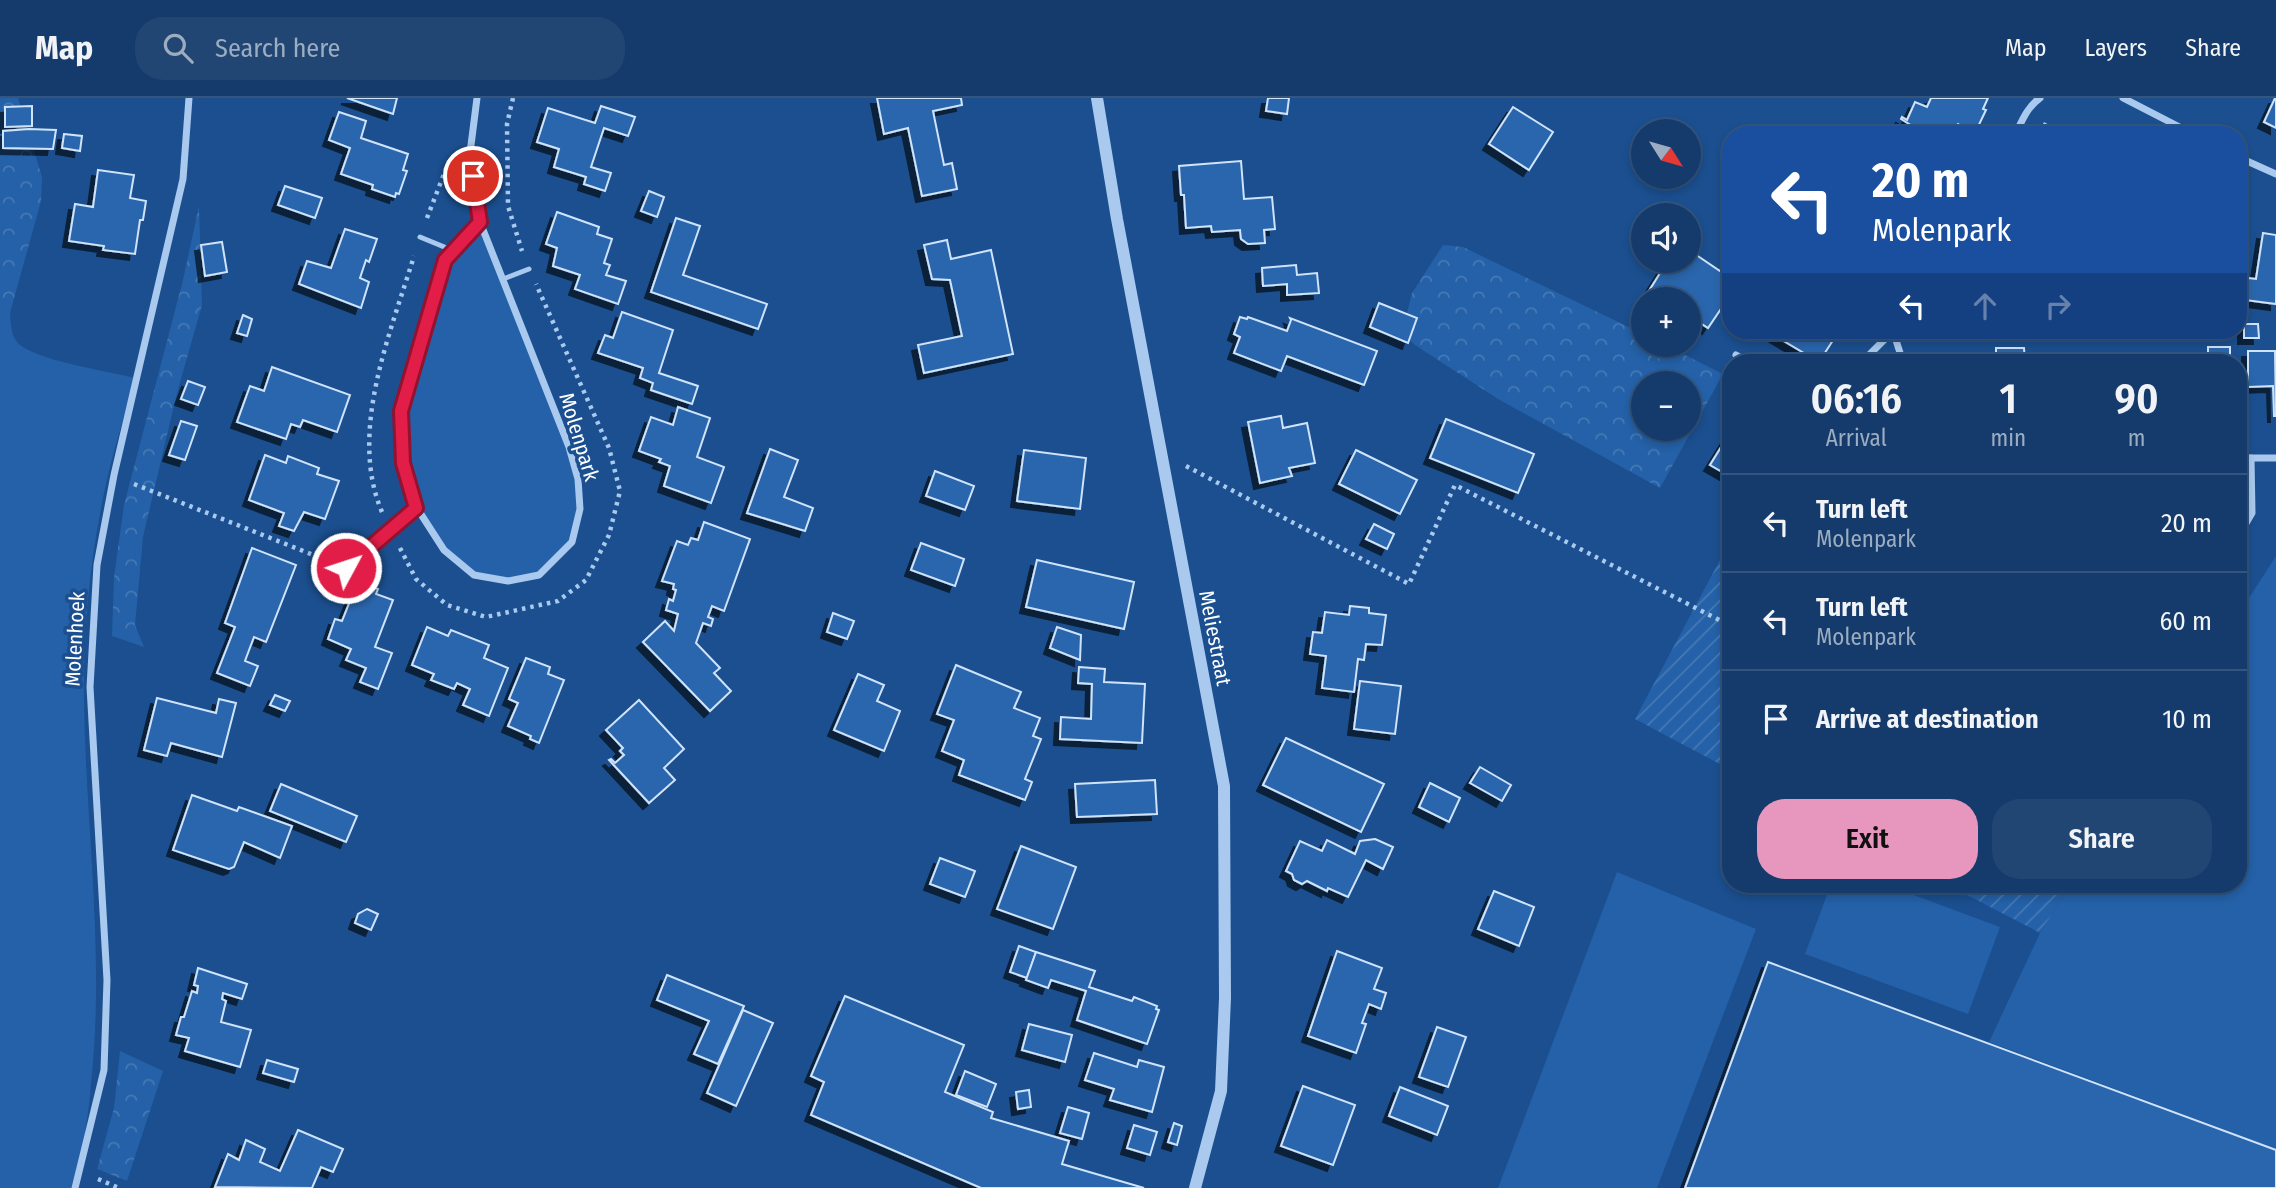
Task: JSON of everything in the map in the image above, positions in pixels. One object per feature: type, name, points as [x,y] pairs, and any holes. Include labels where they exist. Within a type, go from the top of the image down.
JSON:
[{"type":"street","name":"Molenhoek","points":[[75,1188],[104,1070],[107,980],[90,687],[97,565],[114,475],[183,179],[190,98]]},
{"type":"street","name":"Molenpark","points":[[477,98],[470,153],[480,222],[569,447],[578,479],[580,509],[572,542],[539,575],[508,581],[474,575],[444,550],[416,508],[403,463],[401,411],[445,260],[480,222]]},
{"type":"street","name":"Meliestraat","points":[[1097,98],[1160,452],[1224,786],[1225,998],[1221,1091],[1195,1188]]},
{"type":"street","points":[[2020,126],[2033,103],[2040,98]]},
{"type":"street","points":[[2123,98],[2177,126]]},
{"type":"street","points":[[2247,161],[2276,174]]},
{"type":"street","points":[[1870,354],[1884,340]]},
{"type":"street","points":[[2247,458],[2276,458]]},
{"type":"street","points":[[2247,522],[2252,513],[2251,458]]},
{"type":"lane","points":[[419,237],[454,251]]},
{"type":"lane","points":[[503,279],[529,269]]},
{"type":"lane","points":[[346,568],[416,508]]},
{"type":"path","points":[[453,149],[419,237],[375,382],[368,458],[376,497],[390,531],[416,579],[447,605],[486,617],[558,601],[586,580],[609,536],[620,491],[609,448],[529,269],[508,206],[507,124],[513,98]]},
{"type":"path","points":[[1160,452],[1409,584],[1455,485],[1722,621]]},
{"type":"path","points":[[114,475],[165,498],[346,568]]},
{"type":"green space","points":[[0,98],[18,98],[42,177],[41,201],[10,313],[0,313]]},
{"type":"green space","points":[[199,206],[202,305],[177,393],[143,537],[135,625],[144,647],[112,636],[114,577],[124,505],[183,280]]},
{"type":"green space","points":[[480,222],[569,447],[580,509],[572,542],[539,575],[508,581],[474,575],[444,550],[417,508],[403,463],[401,410],[445,260]]},
{"type":"green space","points":[[1443,245],[1463,247],[1631,328],[1631,357],[1689,357],[1722,376],[1701,414],[1701,371],[1631,371],[1631,441],[1686,441],[1660,488],[1498,399],[1415,345],[1402,333],[1412,293]]},
{"type":"green space","points":[[0,313],[10,313],[12,332],[23,347],[61,362],[135,378],[99,518],[87,610],[84,702],[95,934],[95,1027],[91,1088],[83,1146],[71,1188],[0,1188]]},
{"type":"green space","points":[[1722,556],[1722,765],[1635,719]]},
{"type":"green space","points":[[2276,556],[2276,1149],[1989,1042],[2040,933],[2065,893],[2247,893],[2247,601]]},
{"type":"green space","points":[[1617,872],[1756,929],[1657,1188],[1498,1188]]},
{"type":"green space","points":[[1828,893],[1908,893],[2000,927],[1968,1014],[1805,954]]},
{"type":"green space","points":[[1963,893],[2065,893],[2040,933]]},
{"type":"green space","points":[[120,1051],[163,1071],[127,1181],[97,1169],[114,1108]]},
{"type":"building","points":[[347,98],[397,98],[393,114]]},
{"type":"building","points":[[877,98],[961,98],[962,105],[933,111],[944,165],[952,163],[957,189],[922,196],[908,128],[884,134]]},
{"type":"building","points":[[1268,98],[1289,98],[1287,114],[1266,111]]},
{"type":"building","points":[[1931,98],[1988,98],[1978,126],[1912,126],[1901,119],[1902,117],[1907,120],[1915,102],[1927,107]]},
{"type":"building","points":[[2276,98],[2276,128],[2264,122]]},
{"type":"building","points":[[32,106],[32,126],[5,127],[5,107]]},
{"type":"building","points":[[601,106],[635,117],[628,136],[604,128],[591,167],[611,173],[605,191],[584,184],[586,177],[554,167],[559,149],[537,142],[548,108],[595,123]]},
{"type":"building","points":[[1513,107],[1553,132],[1529,170],[1489,144]]},
{"type":"building","points":[[339,112],[366,121],[361,138],[408,154],[403,170],[407,171],[399,194],[396,193],[395,197],[372,189],[373,185],[341,174],[350,148],[329,140]]},
{"type":"building","points":[[56,130],[53,149],[3,148],[3,131]]},
{"type":"building","points":[[64,134],[82,136],[80,151],[62,148]]},
{"type":"building","points":[[1241,161],[1244,199],[1272,197],[1275,229],[1264,230],[1265,243],[1248,244],[1241,239],[1240,230],[1212,232],[1211,226],[1186,228],[1179,166]]},
{"type":"building","points":[[98,170],[134,175],[130,198],[146,201],[135,254],[103,250],[104,246],[69,241],[75,204],[93,207]]},
{"type":"building","points":[[285,186],[322,198],[315,218],[278,205]]},
{"type":"building","points":[[649,191],[664,197],[657,217],[641,211]]},
{"type":"building","points":[[557,212],[599,227],[597,234],[612,239],[604,263],[610,265],[606,275],[626,281],[618,304],[575,289],[580,275],[553,266],[557,248],[546,244]]},
{"type":"building","points":[[676,218],[700,226],[683,275],[767,304],[758,329],[651,292]]},
{"type":"building","points":[[345,229],[377,239],[360,278],[369,282],[361,308],[299,284],[307,261],[331,268]]},
{"type":"building","points":[[2263,233],[2276,235],[2276,304],[2247,300],[2248,278],[2256,279]]},
{"type":"building","points":[[947,240],[951,259],[991,250],[1013,354],[924,373],[918,345],[962,336],[950,280],[932,279],[924,245]]},
{"type":"building","points":[[222,242],[227,272],[205,276],[201,245]]},
{"type":"building","points":[[1701,258],[1720,271],[1722,268],[1722,307],[1708,328],[1701,323],[1701,287],[1651,287],[1660,273],[1701,273]]},
{"type":"building","points":[[1296,265],[1297,275],[1317,273],[1319,293],[1287,295],[1287,284],[1263,286],[1262,268]]},
{"type":"building","points":[[1379,303],[1417,318],[1408,343],[1370,327]]},
{"type":"building","points":[[622,312],[673,330],[659,373],[698,386],[692,404],[651,390],[653,383],[640,378],[643,368],[598,353],[605,335],[613,338]]},
{"type":"building","points":[[243,315],[252,319],[247,336],[237,333]]},
{"type":"building","points":[[1240,317],[1248,317],[1287,331],[1290,318],[1377,351],[1364,385],[1287,356],[1281,371],[1234,353],[1240,337],[1234,334]]},
{"type":"building","points":[[2247,324],[2258,324],[2259,338],[2247,338]]},
{"type":"building","points":[[1782,340],[1833,340],[1824,354],[1806,354]]},
{"type":"building","points":[[2208,347],[2230,347],[2230,354],[2208,354]]},
{"type":"building","points":[[1996,348],[2024,348],[2024,354],[1996,354]]},
{"type":"building","points":[[2248,351],[2275,351],[2276,416],[2273,386],[2248,387]]},
{"type":"building","points":[[272,367],[350,395],[337,432],[303,420],[300,427],[291,424],[286,439],[237,422],[250,386],[264,391]]},
{"type":"building","points":[[188,381],[205,387],[198,405],[181,399]]},
{"type":"building","points":[[678,407],[710,418],[697,457],[724,467],[711,503],[664,486],[670,466],[659,462],[661,459],[639,451],[651,417],[673,425]]},
{"type":"building","points":[[1281,416],[1283,428],[1307,423],[1315,463],[1289,468],[1292,476],[1260,483],[1248,422]]},
{"type":"building","points":[[1446,419],[1534,454],[1518,493],[1430,458]]},
{"type":"building","points":[[181,421],[197,426],[185,460],[169,455]]},
{"type":"building","points":[[1722,446],[1722,472],[1710,465]]},
{"type":"building","points":[[770,449],[798,460],[784,497],[813,508],[805,531],[747,513]]},
{"type":"building","points":[[1024,450],[1086,458],[1080,509],[1017,501]]},
{"type":"building","points":[[1356,450],[1417,480],[1400,514],[1339,484]]},
{"type":"building","points":[[265,455],[286,463],[288,456],[319,468],[317,474],[339,481],[325,519],[304,512],[294,531],[279,526],[284,513],[249,500]]},
{"type":"building","points":[[935,471],[974,486],[965,510],[926,496]]},
{"type":"building","points":[[704,522],[750,539],[724,611],[712,606],[708,617],[713,619],[711,626],[703,623],[696,643],[720,668],[714,673],[731,691],[710,711],[643,642],[665,621],[674,631],[678,614],[666,610],[669,599],[673,601],[676,590],[673,589],[674,584],[662,581],[677,541],[688,545],[691,538],[698,540]]},
{"type":"building","points":[[1374,524],[1394,534],[1387,549],[1366,539]]},
{"type":"building","points":[[921,543],[964,559],[955,586],[911,570]]},
{"type":"building","points":[[252,548],[296,565],[266,642],[254,637],[245,661],[258,666],[250,686],[217,673],[235,627],[225,623]]},
{"type":"building","points":[[1037,560],[1134,582],[1124,629],[1026,607]]},
{"type":"building","points":[[361,582],[378,589],[376,594],[393,600],[375,647],[392,653],[378,689],[360,682],[366,668],[346,660],[351,649],[328,639],[335,619],[342,621],[356,586],[359,587]]},
{"type":"building","points":[[1350,606],[1369,608],[1369,613],[1386,615],[1382,645],[1366,644],[1364,660],[1358,659],[1354,692],[1322,688],[1326,656],[1310,654],[1313,632],[1322,633],[1325,612],[1349,615]]},
{"type":"building","points":[[833,613],[854,621],[847,639],[827,632]]},
{"type":"building","points":[[427,627],[448,636],[451,630],[489,645],[484,658],[508,668],[489,716],[463,705],[470,689],[457,683],[454,689],[431,680],[434,674],[412,665]]},
{"type":"building","points":[[1057,627],[1081,635],[1080,660],[1050,648]]},
{"type":"building","points":[[526,658],[550,667],[548,674],[564,680],[539,743],[530,739],[531,736],[508,726],[518,703],[509,699]]},
{"type":"building","points":[[956,665],[1021,692],[1014,708],[1040,718],[1033,736],[1041,739],[1025,779],[1032,782],[1025,800],[959,775],[964,760],[942,751],[954,720],[937,714]]},
{"type":"building","points":[[1079,667],[1105,669],[1104,682],[1145,684],[1142,743],[1060,739],[1061,717],[1091,719],[1092,684],[1078,683]]},
{"type":"building","points":[[858,674],[884,685],[877,701],[900,711],[884,751],[834,730]]},
{"type":"building","points":[[1360,681],[1401,686],[1395,734],[1354,729]]},
{"type":"building","points":[[275,695],[290,701],[285,711],[270,705]]},
{"type":"building","points":[[157,698],[216,713],[219,699],[236,703],[222,757],[171,743],[167,756],[144,750]]},
{"type":"building","points":[[639,700],[684,749],[664,768],[675,780],[649,803],[609,760],[615,763],[624,755],[620,751],[623,748],[606,730]]},
{"type":"building","points":[[1286,738],[1384,784],[1361,832],[1263,785]]},
{"type":"building","points":[[1480,767],[1511,785],[1502,801],[1470,783]]},
{"type":"building","points":[[1155,780],[1157,814],[1077,817],[1075,784]]},
{"type":"building","points":[[1430,783],[1460,798],[1449,822],[1419,807]]},
{"type":"building","points":[[281,784],[357,816],[346,842],[270,811]]},
{"type":"building","points":[[192,795],[237,811],[239,807],[292,826],[280,858],[244,842],[234,867],[229,869],[173,850]]},
{"type":"building","points":[[1375,839],[1393,847],[1383,869],[1366,860],[1348,897],[1307,881],[1302,884],[1286,871],[1300,841],[1322,851],[1327,840],[1355,854],[1360,841]]},
{"type":"building","points":[[1021,846],[1076,867],[1053,929],[997,909]]},
{"type":"building","points":[[940,858],[975,871],[965,897],[930,884]]},
{"type":"building","points":[[1494,891],[1534,907],[1519,946],[1478,929]]},
{"type":"building","points":[[367,909],[378,914],[371,930],[355,923],[358,914]]},
{"type":"building","points":[[1019,946],[1036,952],[1027,978],[1010,972]]},
{"type":"building","points":[[1337,951],[1382,968],[1374,989],[1386,993],[1381,1009],[1369,1004],[1362,1023],[1366,1024],[1356,1053],[1308,1036]]},
{"type":"building","points":[[1036,952],[1095,971],[1089,987],[1132,1001],[1134,997],[1157,1006],[1156,1009],[1159,1010],[1147,1044],[1077,1020],[1086,991],[1051,980],[1048,988],[1026,980]]},
{"type":"building","points":[[1768,962],[2276,1150],[2276,1188],[1685,1188]]},
{"type":"building","points":[[198,968],[247,984],[242,999],[223,993],[222,999],[226,1001],[221,1022],[251,1030],[240,1067],[185,1051],[189,1038],[176,1035],[192,991],[197,993],[198,986],[194,985]]},
{"type":"building","points":[[667,975],[744,1006],[718,1064],[694,1054],[709,1021],[657,1000]]},
{"type":"building","points":[[845,996],[964,1045],[945,1092],[993,1112],[991,1118],[1069,1141],[1062,1164],[1144,1188],[981,1188],[811,1115],[824,1082],[811,1076]]},
{"type":"building","points":[[743,1010],[773,1023],[736,1106],[707,1093]]},
{"type":"building","points":[[1029,1024],[1072,1035],[1065,1062],[1022,1050]]},
{"type":"building","points":[[1437,1027],[1466,1037],[1448,1087],[1419,1077]]},
{"type":"building","points":[[1094,1053],[1137,1067],[1139,1060],[1164,1067],[1152,1112],[1110,1100],[1114,1089],[1085,1080]]},
{"type":"building","points":[[267,1060],[298,1069],[294,1082],[263,1073]]},
{"type":"building","points":[[965,1071],[996,1084],[987,1107],[956,1095]]},
{"type":"building","points":[[1303,1086],[1355,1105],[1333,1165],[1281,1146]]},
{"type":"building","points":[[1400,1087],[1448,1106],[1437,1135],[1389,1116]]},
{"type":"building","points":[[1029,1090],[1031,1107],[1018,1109],[1016,1092]]},
{"type":"building","points":[[1068,1107],[1089,1113],[1082,1139],[1060,1133]]},
{"type":"building","points":[[1174,1123],[1182,1126],[1177,1145],[1168,1142]]},
{"type":"building","points":[[1134,1125],[1157,1132],[1150,1155],[1127,1148]]},
{"type":"building","points":[[298,1130],[343,1149],[333,1172],[321,1167],[312,1188],[215,1187],[228,1154],[239,1160],[246,1140],[265,1149],[260,1162],[280,1171]]},
{"type":"route","points":[[346,568],[416,508],[403,463],[401,411],[445,260],[480,222],[473,176]]}]
